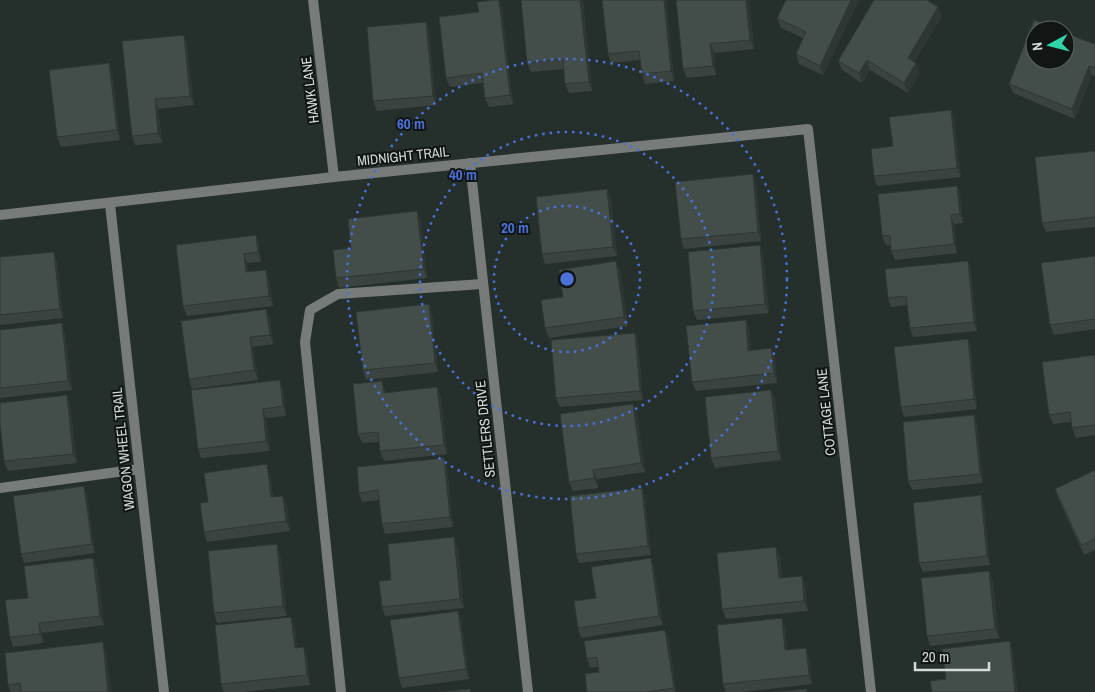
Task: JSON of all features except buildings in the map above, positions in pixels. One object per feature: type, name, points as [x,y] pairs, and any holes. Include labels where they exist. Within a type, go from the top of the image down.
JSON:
[{"type":"street","name":"HAWK LANE","points":[[314,0],[334,177]]},
{"type":"street","name":"MIDNIGHT TRAIL","points":[[0,215],[110,204],[334,177],[808,129]]},
{"type":"street","name":"COTTAGE LANE","points":[[808,129],[871,692]]},
{"type":"street","name":"SETTLERS DRIVE","points":[[470,163],[528,692]]},
{"type":"street","name":"WAGON WHEEL TRAIL","points":[[110,204],[164,692]]},
{"type":"street","points":[[342,692],[305,342],[310,310],[338,294],[482,284]]},
{"type":"street","points":[[0,488],[139,469]]}]
